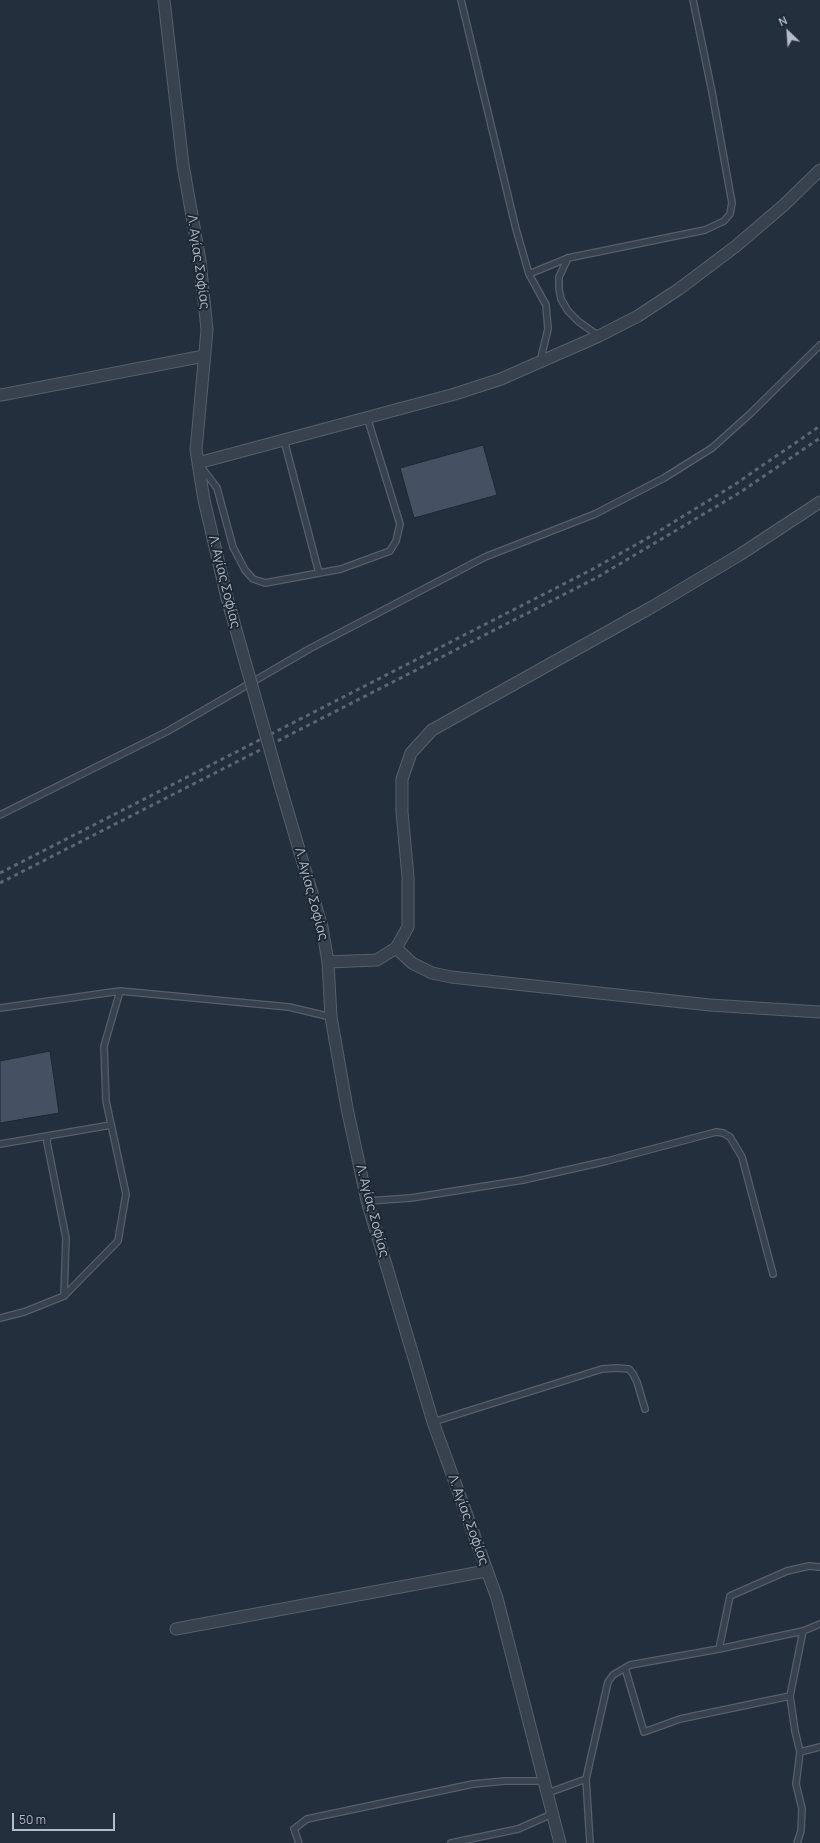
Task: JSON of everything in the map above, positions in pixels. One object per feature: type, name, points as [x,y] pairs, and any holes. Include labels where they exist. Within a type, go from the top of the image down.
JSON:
[{"type":"street","name":"Λ. Αγίας Σοφίας","points":[[164,0],[183,165],[200,261],[207,330],[196,450],[204,500],[227,598],[322,927],[328,962],[332,1017],[347,1108],[367,1201],[433,1422],[497,1598],[560,1843]]},
{"type":"street","points":[[198,463],[455,394],[501,379],[599,336],[638,316],[679,289],[730,251],[784,205],[820,170]]},
{"type":"street","points":[[1,395],[204,356]]},
{"type":"street","points":[[328,962],[377,960],[396,948],[408,927],[408,877],[402,812],[402,779],[412,753],[432,730],[673,595],[741,554],[820,502]]},
{"type":"street","points":[[396,948],[412,963],[432,973],[451,977],[710,1005],[820,1012]]},
{"type":"street","points":[[176,1629],[486,1571]]},
{"type":"lane","points":[[461,0],[512,212],[529,274],[546,305],[548,329],[540,362]]},
{"type":"lane","points":[[529,274],[568,258],[704,230],[724,221],[730,214],[732,203],[712,92],[693,0]]},
{"type":"lane","points":[[568,258],[559,277],[561,299],[568,311],[599,336]]},
{"type":"lane","points":[[0,815],[168,731],[311,648],[485,557],[595,514],[664,478],[712,448],[751,413],[820,345]]},
{"type":"lane","points":[[198,463],[217,488],[233,547],[245,570],[253,579],[265,583],[341,569],[390,551],[396,541],[400,524],[367,417]]},
{"type":"lane","points":[[284,440],[319,573]]},
{"type":"lane","points":[[0,1008],[120,991],[289,1007],[332,1017]]},
{"type":"lane","points":[[0,1318],[24,1312],[64,1296],[118,1241],[126,1194],[106,1101],[104,1046],[120,991]]},
{"type":"lane","points":[[0,1144],[111,1124]]},
{"type":"lane","points":[[367,1201],[411,1198],[523,1180],[607,1161],[716,1132],[723,1133],[730,1137],[742,1157],[773,1274]]},
{"type":"lane","points":[[48,1136],[47,1142],[66,1238],[64,1296]]},
{"type":"lane","points":[[433,1422],[602,1369],[617,1368],[629,1369],[633,1374],[645,1409]]},
{"type":"lane","points":[[719,1649],[730,1596],[787,1571],[809,1566],[820,1567]]},
{"type":"lane","points":[[590,1843],[586,1780],[608,1682],[613,1675],[630,1665],[719,1649],[803,1631],[820,1624]]},
{"type":"lane","points":[[797,1843],[801,1831],[802,1808],[796,1784],[800,1752],[795,1731],[790,1696],[803,1631]]},
{"type":"lane","points":[[625,1668],[644,1732],[680,1719],[790,1696]]},
{"type":"lane","points":[[800,1752],[820,1747]]},
{"type":"lane","points":[[548,1793],[586,1780]]},
{"type":"lane","points":[[299,1843],[294,1829],[308,1819],[473,1784],[505,1781],[544,1781]]},
{"type":"lane","points":[[451,1843],[518,1829],[552,1814]]},
{"type":"building","points":[[483,445],[497,495],[414,518],[400,468]]},
{"type":"building","points":[[50,1051],[59,1113],[0,1123],[0,1061]]},
{"type":"railway","points":[[0,873],[591,570],[646,539],[734,485],[820,426]]},
{"type":"railway","points":[[0,883],[596,578],[739,493],[820,438]]}]
